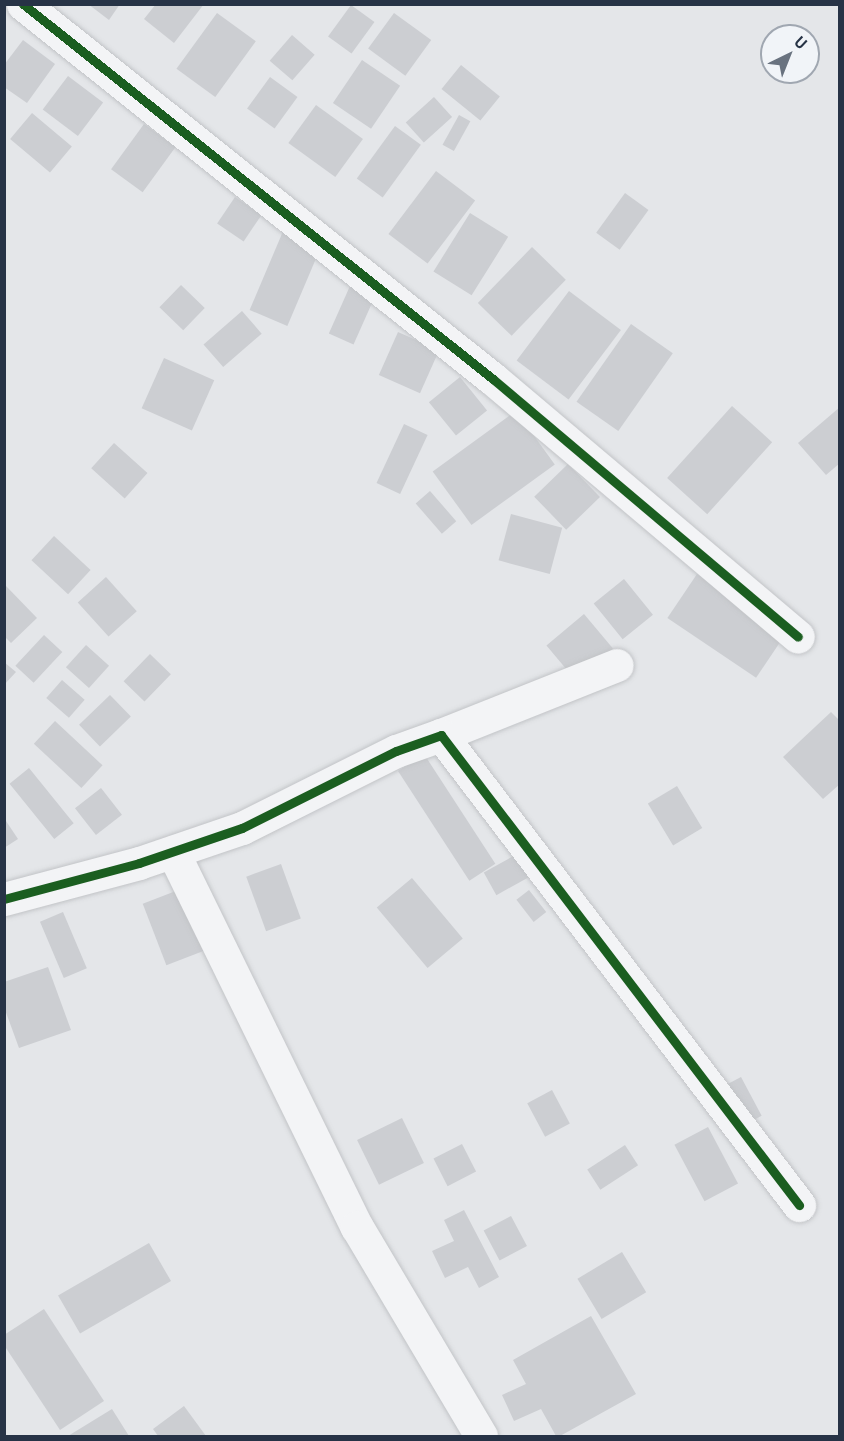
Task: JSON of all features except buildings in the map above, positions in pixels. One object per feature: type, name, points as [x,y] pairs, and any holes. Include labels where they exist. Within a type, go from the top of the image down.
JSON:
[{"type":"street","points":[[23,4],[493,379],[798,637]]},
{"type":"street","points":[[4,899],[173,852],[242,828],[396,751],[616,665]]},
{"type":"street","points":[[441,735],[799,1205]]},
{"type":"street","points":[[173,852],[357,1227],[481,1437]]},
{"type":"cycle path","points":[[23,4],[493,379],[798,637]]},
{"type":"cycle path","points":[[4,899],[139,863],[242,828],[396,751],[441,735],[799,1205]]}]
